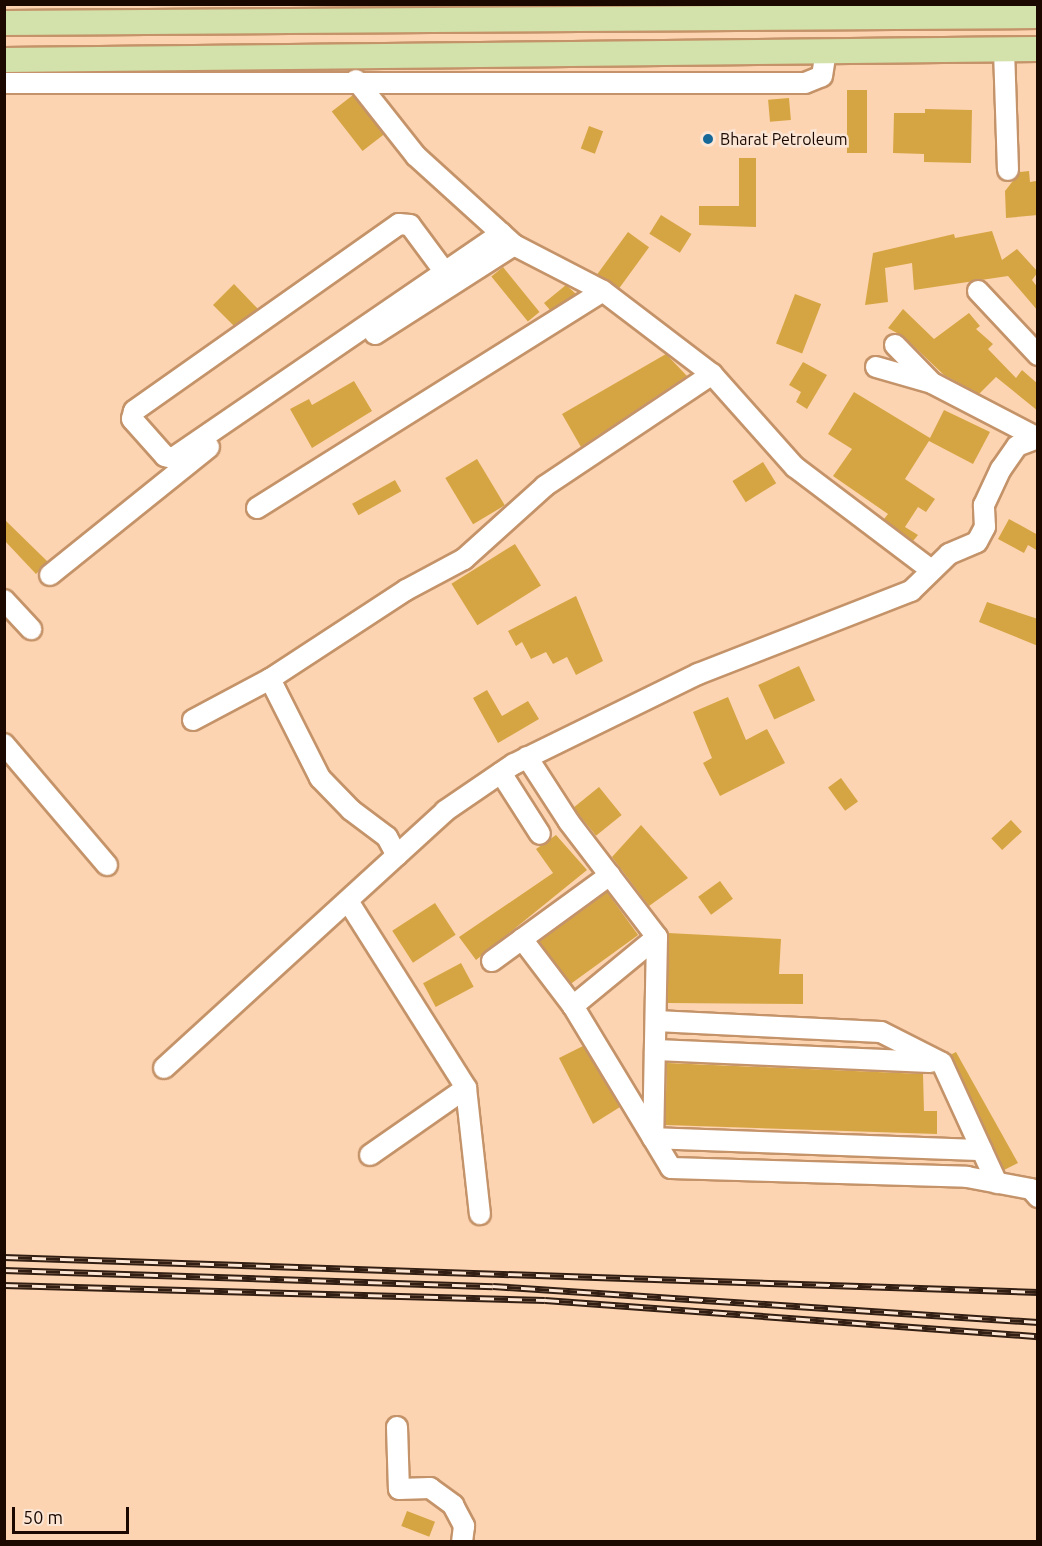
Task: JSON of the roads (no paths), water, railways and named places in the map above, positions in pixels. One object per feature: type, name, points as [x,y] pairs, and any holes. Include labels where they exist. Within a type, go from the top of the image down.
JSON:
[{"type":"main road","points":[[4,23],[211,13],[786,11],[1038,16]]},
{"type":"main road","points":[[4,60],[826,50],[1038,50]]},
{"type":"street","points":[[4,83],[356,80],[805,82],[822,76],[826,50]]},
{"type":"street","points":[[1004,50],[1008,170]]},
{"type":"street","points":[[356,80],[416,156],[508,239],[603,291],[712,374],[795,467],[930,568]]},
{"type":"street","points":[[444,271],[410,225],[399,224],[134,411],[132,419],[165,456],[173,458],[444,271],[508,239]]},
{"type":"street","points":[[50,575],[226,434],[508,239]]},
{"type":"street","points":[[257,508],[603,291]]},
{"type":"street","points":[[978,291],[1038,355]]},
{"type":"street","points":[[895,345],[932,383]]},
{"type":"street","points":[[876,367],[932,383],[1038,438]]},
{"type":"street","points":[[193,720],[270,679],[406,590],[464,559],[545,486],[674,404],[712,374]]},
{"type":"street","points":[[164,1068],[445,811],[501,772],[527,757],[698,674],[911,591],[930,568],[977,542],[985,527],[984,506],[1001,469],[1017,446],[1038,438]]},
{"type":"street","points":[[4,600],[32,629]]},
{"type":"street","points":[[270,679],[320,777],[351,810],[387,837],[397,856]]},
{"type":"street","points":[[4,744],[108,865]]},
{"type":"street","points":[[527,757],[610,875],[657,937],[653,1138]]},
{"type":"street","points":[[501,772],[540,834]]},
{"type":"street","points":[[492,961],[610,875]]},
{"type":"street","points":[[348,901],[466,1088],[480,1214]]},
{"type":"street","points":[[573,1006],[657,937]]},
{"type":"street","points":[[522,939],[573,1006],[671,1168],[967,1177],[1031,1189],[1038,1197]]},
{"type":"street","points":[[656,1021],[881,1032],[942,1063],[997,1183]]},
{"type":"street","points":[[655,1050],[942,1063]]},
{"type":"street","points":[[370,1155],[466,1088]]},
{"type":"street","points":[[653,1138],[982,1150]]},
{"type":"street","points":[[397,1427],[399,1489],[430,1488],[453,1504],[464,1526],[462,1542]]},
{"type":"railway","points":[[4,1257],[1038,1292]]},
{"type":"railway","points":[[4,1270],[493,1286],[1038,1322]]},
{"type":"railway","points":[[4,1285],[545,1300],[1038,1336]]},
{"type":"place","name":"Bharat Petroleum","points":[[708,139]]}]
